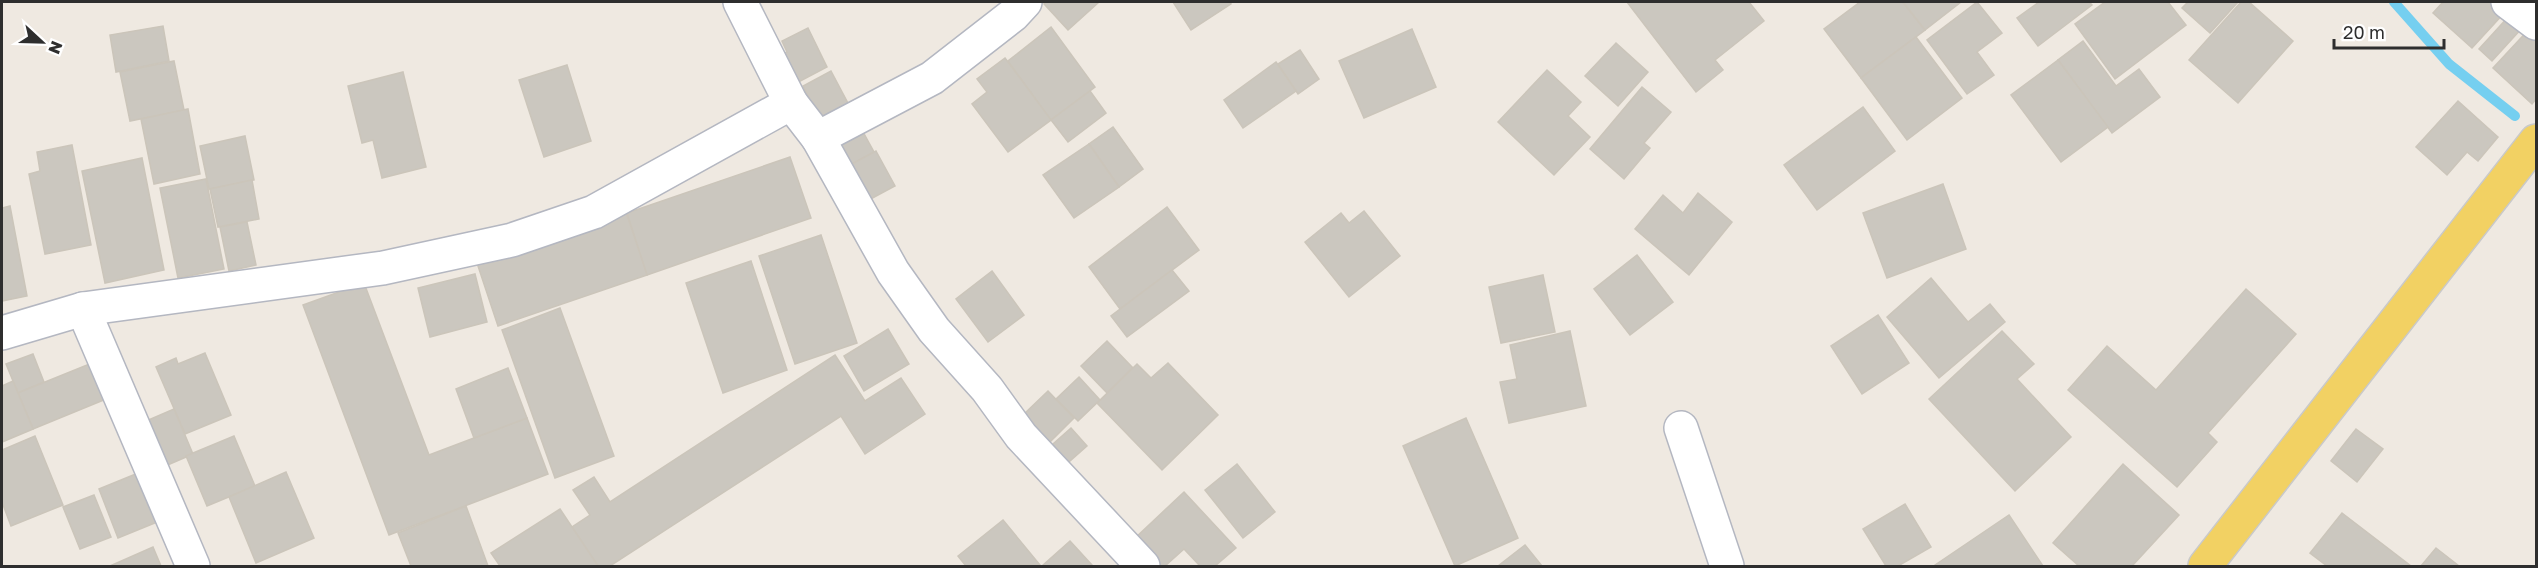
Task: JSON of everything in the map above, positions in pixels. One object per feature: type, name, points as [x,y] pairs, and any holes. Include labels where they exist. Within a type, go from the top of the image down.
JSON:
[{"type":"main road","points":[[2205,567],[2536,141]]},
{"type":"street","points":[[740,2],[791,103],[818,138],[893,272],[934,330],[987,389],[1021,436],[1143,567]]},
{"type":"street","points":[[818,138],[932,78],[1013,15],[1025,2]]},
{"type":"street","points":[[2508,2],[2536,23]]},
{"type":"street","points":[[2,333],[83,309],[383,268],[512,240],[594,212],[791,103]]},
{"type":"street","points":[[83,309],[193,567]]},
{"type":"street","points":[[1682,428],[1727,567]]},
{"type":"building","points":[[1047,2],[1099,2],[1068,30],[1044,4]]},
{"type":"building","points":[[1173,2],[1229,2],[1231,4],[1191,30]]},
{"type":"building","points":[[1627,2],[1749,2],[1764,21],[1715,60],[1723,70],[1696,92]]},
{"type":"building","points":[[1860,2],[1903,2],[1925,30],[1861,78],[1824,29]]},
{"type":"building","points":[[1903,2],[1961,2],[1925,30]]},
{"type":"building","points":[[1977,2],[2002,33],[1977,52],[1994,75],[1967,94],[1927,40]]},
{"type":"building","points":[[2039,2],[2089,2],[2092,5],[2038,46],[2017,18]]},
{"type":"building","points":[[2105,2],[2168,2],[2186,25],[2115,79],[2075,24]]},
{"type":"building","points":[[2188,2],[2238,2],[2210,33],[2182,8]]},
{"type":"building","points":[[2241,2],[2249,2],[2293,41],[2238,103],[2189,60]]},
{"type":"building","points":[[2443,2],[2494,2],[2505,12],[2472,48],[2433,13]]},
{"type":"building","points":[[2509,16],[2522,28],[2492,61],[2479,49]]},
{"type":"building","points":[[163,26],[169,61],[116,72],[110,35]]},
{"type":"building","points":[[2532,26],[2536,30],[2536,99],[2532,104],[2493,68]]},
{"type":"building","points":[[1051,27],[1095,87],[1051,120],[1008,61]]},
{"type":"building","points":[[808,28],[827,67],[789,87],[774,59],[787,52],[782,41]]},
{"type":"building","points":[[1412,29],[1436,87],[1364,118],[1339,61]]},
{"type":"building","points":[[1916,37],[1962,98],[1907,140],[1861,78]]},
{"type":"building","points":[[2083,41],[2116,86],[2139,69],[2160,97],[2112,133],[2058,60]]},
{"type":"building","points":[[1616,43],[1648,72],[1618,106],[1585,76]]},
{"type":"building","points":[[1300,50],[1319,79],[1298,94],[1278,64]]},
{"type":"building","points":[[1005,58],[1051,120],[1008,152],[972,104],[987,92],[977,79]]},
{"type":"building","points":[[2058,60],[2108,127],[2061,162],[2011,95]]},
{"type":"building","points":[[174,61],[184,110],[130,121],[120,72]]},
{"type":"building","points":[[1276,62],[1296,91],[1243,128],[1224,100]]},
{"type":"building","points":[[567,65],[591,141],[544,157],[519,80]]},
{"type":"building","points":[[1547,70],[1581,102],[1568,116],[1590,137],[1554,175],[1498,122]]},
{"type":"building","points":[[831,71],[850,107],[821,122],[803,86]]},
{"type":"building","points":[[403,72],[426,167],[382,178],[373,140],[362,143],[348,86]]},
{"type":"building","points":[[1642,87],[1671,112],[1644,143],[1650,148],[1624,179],[1590,149]]},
{"type":"building","points":[[1090,91],[1106,113],[1068,142],[1051,120]]},
{"type":"building","points":[[2458,101],[2498,137],[2478,161],[2467,152],[2447,175],[2416,147]]},
{"type":"building","points":[[1863,107],[1895,151],[1817,210],[1784,165]]},
{"type":"building","points":[[188,109],[200,174],[154,184],[141,119]]},
{"type":"building","points":[[1113,127],[1143,169],[1119,187],[1089,144]]},
{"type":"building","points":[[862,130],[874,152],[850,165],[838,144]]},
{"type":"building","points":[[245,136],[254,180],[209,189],[200,146]]},
{"type":"building","points":[[1089,144],[1119,187],[1074,218],[1043,175]]},
{"type":"building","points":[[72,145],[91,245],[45,254],[29,174],[40,171],[37,152]]},
{"type":"building","points":[[876,151],[895,186],[867,201],[850,165]]},
{"type":"building","points":[[790,157],[811,218],[647,275],[627,213]]},
{"type":"building","points":[[142,158],[164,270],[105,283],[82,171]]},
{"type":"building","points":[[206,179],[224,269],[178,278],[160,188]]},
{"type":"building","points":[[252,180],[259,219],[218,227],[210,189]]},
{"type":"building","points":[[1943,184],[1966,249],[1887,278],[1863,213]]},
{"type":"building","points":[[1698,193],[1732,222],[1689,275],[1635,229],[1663,195],[1683,213]]},
{"type":"building","points":[[10,206],[27,296],[2,301],[2,208]]},
{"type":"building","points":[[1167,207],[1199,250],[1120,309],[1089,267]]},
{"type":"building","points":[[1364,211],[1400,256],[1349,297],[1305,242],[1341,213],[1349,223]]},
{"type":"building","points":[[626,212],[647,275],[498,326],[477,263]]},
{"type":"building","points":[[247,222],[256,265],[229,271],[220,227]]},
{"type":"building","points":[[821,235],[857,343],[795,364],[759,256]]},
{"type":"building","points":[[1637,255],[1673,302],[1630,335],[1594,289]]},
{"type":"building","points":[[751,261],[787,370],[723,393],[686,283]]},
{"type":"building","points":[[1172,270],[1189,291],[1127,337],[1111,316]]},
{"type":"building","points":[[992,271],[1024,315],[988,342],[956,299]]},
{"type":"building","points":[[475,274],[487,322],[430,337],[418,288]]},
{"type":"building","points":[[1543,275],[1555,332],[1501,343],[1489,287]]},
{"type":"building","points":[[1931,278],[1968,322],[1990,304],[2005,322],[1939,378],[1887,317]]},
{"type":"building","points":[[364,283],[429,455],[527,418],[548,474],[389,535],[303,305]]},
{"type":"building","points":[[2246,289],[2296,334],[2208,433],[2217,442],[2177,487],[2068,390],[2107,346],[2156,390]]},
{"type":"building","points":[[560,308],[614,456],[555,478],[502,330]]},
{"type":"building","points":[[1878,315],[1909,363],[1862,394],[1831,346]]},
{"type":"building","points":[[888,329],[909,364],[864,391],[844,356]]},
{"type":"building","points":[[1570,331],[1586,406],[1509,423],[1500,382],[1517,379],[1510,345]]},
{"type":"building","points":[[2002,331],[2034,364],[2017,379],[2071,437],[2015,491],[1929,399]]},
{"type":"building","points":[[1107,341],[1133,368],[1107,393],[1081,366]]},
{"type":"building","points":[[205,353],[231,415],[185,434],[156,367],[176,358],[178,364]]},
{"type":"building","points":[[33,354],[44,382],[18,393],[6,364]]},
{"type":"building","points":[[835,355],[865,401],[901,378],[925,414],[865,454],[841,416],[610,566],[598,566],[572,527],[590,515],[573,490],[594,477],[610,502]]},
{"type":"building","points":[[92,363],[106,399],[33,429],[18,393]]},
{"type":"building","points":[[1168,363],[1218,415],[1162,470],[1097,403],[1137,364],[1151,378]]},
{"type":"building","points":[[508,368],[527,418],[474,438],[456,389]]},
{"type":"building","points":[[1079,377],[1100,400],[1078,421],[1056,399]]},
{"type":"building","points":[[13,381],[33,429],[2,442],[2,386]]},
{"type":"building","points":[[1048,391],[1074,418],[1050,442],[1023,415]]},
{"type":"building","points":[[174,409],[193,454],[163,467],[144,422]]},
{"type":"building","points":[[1466,418],[1518,538],[1455,566],[1403,446]]},
{"type":"building","points":[[1071,428],[1087,446],[1061,469],[1045,451]]},
{"type":"building","points":[[2356,429],[2383,449],[2357,482],[2331,461]]},
{"type":"building","points":[[35,436],[63,505],[11,526],[2,502],[2,450]]},
{"type":"building","points":[[234,436],[255,486],[207,506],[186,456]]},
{"type":"building","points":[[1237,464],[1275,512],[1243,538],[1205,490]]},
{"type":"building","points":[[2123,464],[2179,515],[2132,566],[2079,566],[2053,543]]},
{"type":"building","points":[[143,471],[162,520],[118,538],[99,489]]},
{"type":"building","points":[[286,472],[314,538],[256,563],[229,497]]},
{"type":"building","points":[[1184,492],[1236,548],[1215,566],[1200,566],[1184,549],[1165,566],[1158,566],[1133,540]]},
{"type":"building","points":[[94,495],[111,537],[80,549],[63,507]]},
{"type":"building","points":[[1905,504],[1931,547],[1898,566],[1886,566],[1863,529]]},
{"type":"building","points":[[466,506],[488,566],[411,566],[398,533]]},
{"type":"building","points":[[560,509],[598,566],[500,566],[491,553]]},
{"type":"building","points":[[2342,513],[2411,566],[2327,566],[2310,553]]},
{"type":"building","points":[[2009,515],[2043,566],[1935,565]]},
{"type":"building","points":[[1003,520],[1040,565],[966,566],[958,556]]},
{"type":"building","points":[[1070,541],[1092,565],[1042,566]]},
{"type":"building","points":[[1525,545],[1542,566],[1498,566]]},
{"type":"building","points":[[153,547],[161,566],[110,566]]},
{"type":"building","points":[[2436,548],[2459,566],[2421,566]]},
{"type":"waterway","points":[[2394,2],[2449,64],[2515,116]]}]
